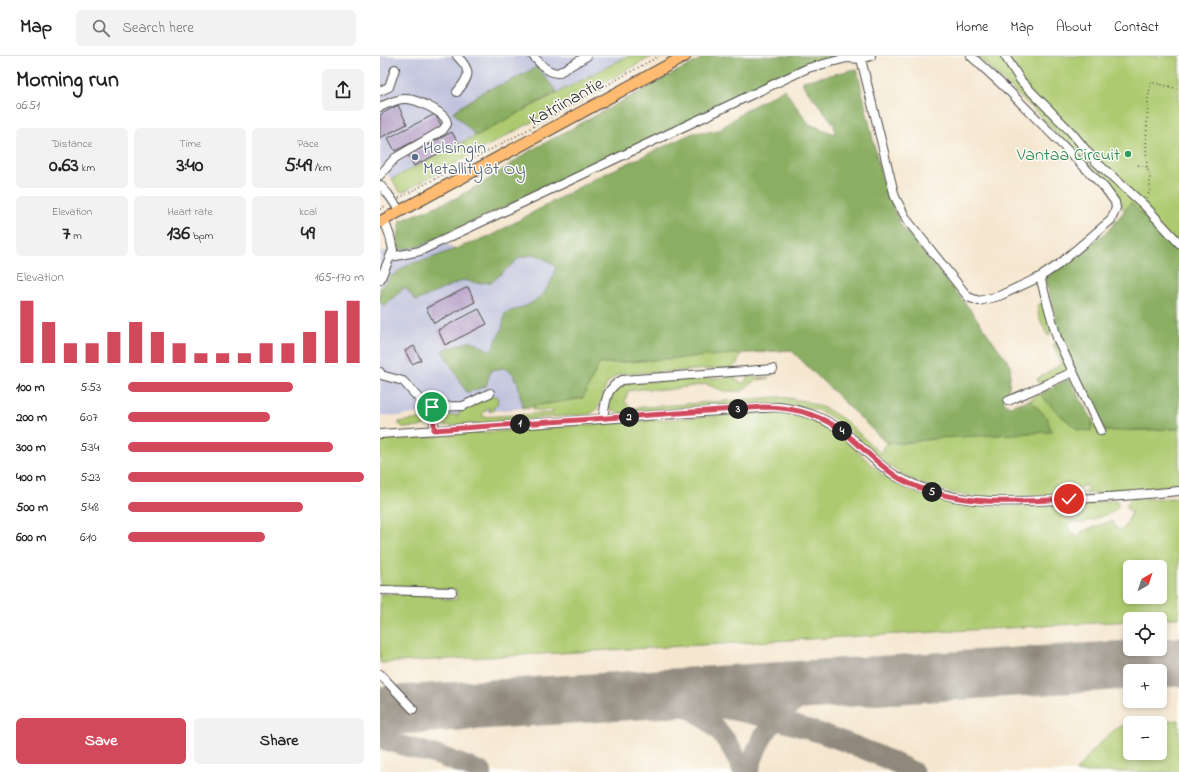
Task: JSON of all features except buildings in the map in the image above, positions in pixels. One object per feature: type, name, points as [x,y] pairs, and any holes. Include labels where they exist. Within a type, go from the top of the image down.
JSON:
[{"type":"main road","name":"Katriinantie","points":[[382,221],[685,56]]},
{"type":"street","points":[[456,56],[468,72],[467,79],[457,92]]},
{"type":"street","points":[[533,56],[547,70],[554,73],[558,73],[587,56]]},
{"type":"street","points":[[391,257],[420,251],[808,68],[847,58],[861,59],[871,56]]},
{"type":"street","points":[[861,59],[895,197],[908,220],[968,298],[979,301],[999,296],[1040,277],[1058,265],[1111,220],[1116,208],[1114,202],[1098,182],[1010,92],[971,56]]},
{"type":"street","points":[[1006,56],[1021,81],[1072,133],[1094,161],[1144,205],[1179,243]]},
{"type":"street","points":[[380,91],[388,87],[395,69]]},
{"type":"street","points":[[380,108],[398,99],[407,98],[416,100],[427,104],[445,119],[446,125],[443,130],[395,158],[380,175]]},
{"type":"street","points":[[380,185],[394,201],[400,211]]},
{"type":"street","points":[[380,280],[393,250],[390,236],[382,221]]},
{"type":"street","points":[[1040,277],[1057,338],[1101,432]]},
{"type":"street","points":[[603,418],[609,391],[616,383],[622,380],[773,369]]},
{"type":"street","points":[[380,372],[381,375],[403,381],[421,400],[432,407],[463,406],[490,393]]},
{"type":"street","points":[[1008,401],[1073,372]]},
{"type":"street","points":[[432,407],[434,430]]},
{"type":"street","points":[[380,434],[778,407],[796,410],[815,416],[839,429],[878,463],[901,479],[953,498],[989,502],[1022,501],[1179,491]]},
{"type":"street","points":[[380,590],[452,592]]},
{"type":"street","points":[[380,674],[413,709]]},
{"type":"path","points":[[380,209],[518,135],[659,56]]},
{"type":"path","points":[[1144,205],[1150,190],[1146,145],[1150,82],[1179,89]]},
{"type":"path","points":[[1138,165],[1147,167]]},
{"type":"shaded area","points":[[380,56],[628,56],[392,179],[380,167]]},
{"type":"shaded area","points":[[436,237],[478,265],[532,245],[573,264],[524,380],[523,408],[429,417],[425,412],[401,416],[380,415],[380,252],[417,245]]},
{"type":"green space","points":[[628,56],[653,56],[403,192],[399,191],[392,179]]},
{"type":"green space","points":[[706,56],[848,56],[811,63],[696,119],[418,247],[397,250],[400,221],[456,198],[489,179],[528,152]]},
{"type":"green space","name":"Vantaa Circuit","points":[[977,56],[1179,56],[1179,258],[1128,207],[1124,211],[1120,199],[1034,110]]},
{"type":"green space","points":[[537,67],[557,92],[476,136],[453,112],[486,90],[506,83]]},
{"type":"green space","points":[[857,69],[882,180],[900,224],[969,308],[1011,366],[1009,387],[1003,402],[1010,406],[1030,400],[1047,417],[1051,432],[939,438],[904,443],[886,443],[791,350],[599,364],[583,398],[523,408],[517,380],[515,380],[513,373],[504,368],[491,370],[486,386],[467,393],[442,350],[471,341],[491,351],[502,329],[505,313],[532,303],[544,293],[549,286],[556,267],[544,258],[534,254],[519,258],[492,282],[477,283],[463,280],[416,301],[405,287],[384,306],[380,302],[380,288],[389,278],[409,264],[429,259],[492,235],[594,179],[693,133],[719,130],[746,110],[784,89],[809,124],[835,134],[834,124],[803,85],[803,81]]},
{"type":"green space","points":[[1131,203],[1179,251],[1179,429],[1105,431],[1062,342],[1046,278],[1107,232]]},
{"type":"green space","points":[[1041,303],[1045,308],[1052,332],[1048,336],[1039,318],[1037,306]]},
{"type":"green space","points":[[1057,343],[1068,365],[1068,371],[1039,384],[1037,379],[1061,364],[1053,344]]},
{"type":"green space","points":[[741,353],[737,364],[730,368],[620,374],[608,383],[602,400],[596,410],[590,414],[445,426],[439,421],[438,416],[459,415],[460,410],[463,407],[493,395],[498,397],[497,405],[493,408],[493,411],[490,412],[489,408],[486,409],[482,415],[483,417],[553,413],[553,410],[534,410],[532,406],[583,398],[599,364]]},
{"type":"green space","points":[[734,377],[742,383],[746,381],[747,377],[769,378],[757,380],[742,391],[724,391],[706,384],[666,390],[642,389],[628,391],[625,401],[633,408],[778,397],[788,398],[807,402],[834,413],[849,424],[881,454],[886,443],[946,437],[1047,417],[1030,400],[1040,394],[1058,413],[1078,430],[1093,421],[1101,436],[1106,435],[1105,431],[1179,429],[1179,486],[1086,494],[1083,492],[1088,490],[1085,485],[1078,489],[1064,493],[1049,495],[992,497],[970,496],[935,488],[902,474],[883,461],[834,419],[824,413],[801,406],[765,403],[620,413],[612,410],[609,406],[611,393],[623,383]]},
{"type":"green space","points":[[1069,379],[1093,421],[1091,431],[1078,430],[1058,413],[1040,394]]},
{"type":"green space","points":[[768,412],[807,418],[834,430],[884,476],[909,490],[960,506],[1061,506],[1116,500],[1119,505],[1113,512],[1083,523],[1073,522],[1067,526],[1074,535],[1078,537],[1081,535],[1081,532],[1112,521],[1117,530],[1124,529],[1132,512],[1126,508],[1130,499],[1179,498],[1179,618],[1167,618],[1167,612],[1123,612],[1123,621],[380,663],[380,594],[441,595],[442,599],[457,600],[456,589],[380,587],[380,440]]},
{"type":"green space","points":[[428,418],[427,423],[420,427],[404,428],[399,424],[399,422]]},
{"type":"green space","points":[[1179,720],[1179,772],[1076,772],[1093,750],[1107,736],[1123,726],[1123,760],[1167,760],[1167,721]]},
{"type":"taxiway","points":[[749,772],[760,742],[768,729],[789,707],[816,691],[840,684],[867,681]]},
{"type":"taxiway","points":[[582,698],[670,702],[752,714],[833,738],[873,753],[914,772]]},
{"type":"taxiway","points":[[380,725],[427,714],[502,703]]},
{"type":"taxiway","points":[[683,705],[703,717],[720,732],[733,751],[743,772]]},
{"type":"taxiway","points":[[380,739],[440,756],[482,772]]},
{"type":"runway","points":[[380,711],[1179,662]]},
{"type":"place","name":"Vantaa Circuit","points":[[1128,154]]},
{"type":"place","name":"Helsingin Metallityöt Oy","points":[[415,157]]},
{"type":"route","points":[[432,407],[434,430],[764,407],[786,408],[806,412],[828,422],[850,437],[889,471],[911,484],[928,490],[953,498],[989,502],[1069,499]]}]
